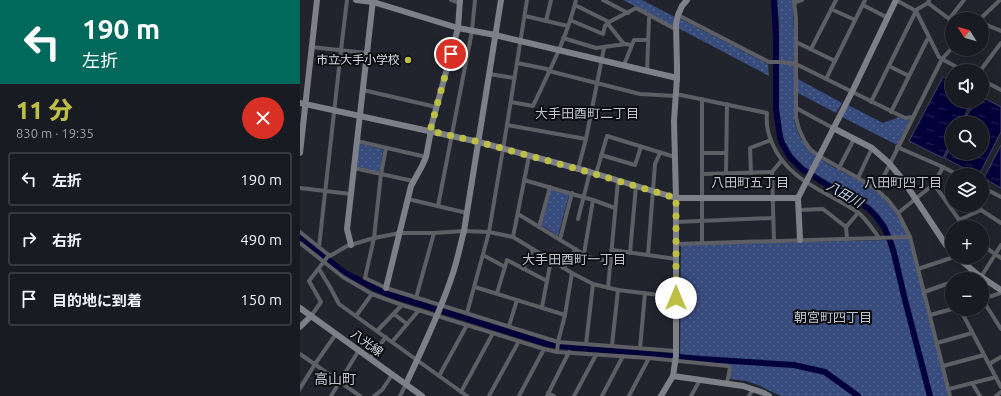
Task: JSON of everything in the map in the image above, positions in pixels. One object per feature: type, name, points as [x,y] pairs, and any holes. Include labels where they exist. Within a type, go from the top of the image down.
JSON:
[{"type":"street","points":[[300,153],[303,103],[317,0]]},
{"type":"street","points":[[319,247],[347,0]]},
{"type":"street","points":[[356,0],[373,1],[458,28],[495,35],[677,78]]},
{"type":"street","points":[[386,288],[408,199],[414,181],[426,157],[430,131],[458,28],[460,1],[451,0]]},
{"type":"street","points":[[438,206],[472,31],[475,0]]},
{"type":"street","points":[[400,396],[441,306],[452,277],[464,231],[501,0]]},
{"type":"street","points":[[468,313],[489,232],[527,0]]},
{"type":"street","points":[[546,21],[551,0]]},
{"type":"street","points":[[511,102],[533,106],[559,50],[576,0]]},
{"type":"street","points":[[603,0],[628,12]]},
{"type":"street","points":[[661,396],[673,376],[676,356],[676,198],[674,121],[677,78],[675,30],[678,15],[682,6],[687,0]]},
{"type":"street","points":[[802,0],[794,2],[796,20],[796,118],[798,129],[810,149],[819,156],[877,190],[888,200],[898,213],[910,237],[950,396]]},
{"type":"street","points":[[811,49],[836,0]]},
{"type":"street","points":[[826,79],[865,0]]},
{"type":"street","points":[[800,240],[798,198],[852,92],[896,0],[916,11],[939,57],[951,64]]},
{"type":"street","points":[[956,12],[964,0]]},
{"type":"street","points":[[987,12],[1000,0]]},
{"type":"street","points":[[351,245],[347,229],[373,1]]},
{"type":"street","points":[[871,102],[916,11],[929,1],[945,15]]},
{"type":"street","points":[[575,5],[608,23],[624,44]]},
{"type":"street","points":[[863,5],[888,18]]},
{"type":"street","points":[[570,20],[603,34],[608,23],[636,8],[675,30]]},
{"type":"street","points":[[831,9],[855,20]]},
{"type":"street","points":[[678,15],[769,62],[796,64],[891,112],[905,118],[913,117]]},
{"type":"street","points":[[524,16],[568,26]]},
{"type":"street","points":[[647,71],[650,16]]},
{"type":"street","points":[[989,25],[1001,31]]},
{"type":"street","points":[[563,38],[596,48],[624,44],[631,46]]},
{"type":"street","points":[[891,112],[929,38]]},
{"type":"street","points":[[624,65],[634,40],[648,40]]},
{"type":"street","points":[[796,42],[835,61]]},
{"type":"street","points":[[985,64],[1001,43]]},
{"type":"street","points":[[311,47],[367,53]]},
{"type":"street","points":[[578,169],[586,139],[596,82],[604,48]]},
{"type":"street","points":[[877,190],[945,56]]},
{"type":"street","points":[[517,63],[547,69],[549,71],[640,94],[676,95],[767,113],[767,124],[771,140],[777,154],[794,174],[858,213],[881,238]]},
{"type":"street","points":[[889,66],[909,76]]},
{"type":"street","points":[[489,74],[514,78]]},
{"type":"street","points":[[989,84],[1001,90]]},
{"type":"street","points":[[363,90],[436,107]]},
{"type":"street","points":[[702,99],[702,243]]},
{"type":"street","points":[[303,103],[479,142],[593,173],[676,198],[798,198]]},
{"type":"street","points":[[726,173],[727,104]]},
{"type":"street","points":[[796,108],[872,148],[890,163],[945,243]]},
{"type":"street","points":[[507,125],[586,139]]},
{"type":"street","points":[[578,218],[593,173],[602,155],[607,136],[675,157]]},
{"type":"street","points":[[839,168],[854,138]]},
{"type":"street","points":[[751,173],[750,148],[771,140]]},
{"type":"street","points":[[357,141],[426,157]]},
{"type":"street","points":[[602,155],[635,165],[642,147]]},
{"type":"street","points":[[386,148],[381,174],[374,238],[365,278],[386,288],[416,298],[558,342],[640,348],[728,366],[730,368],[727,384]]},
{"type":"street","points":[[858,178],[872,148]]},
{"type":"street","points":[[897,148],[943,167],[934,184],[898,213]]},
{"type":"street","points":[[648,255],[655,164],[660,152]]},
{"type":"street","points":[[702,153],[726,153]]},
{"type":"street","points":[[514,237],[529,156]]},
{"type":"street","points":[[774,241],[772,172],[782,160]]},
{"type":"street","points":[[354,168],[414,181]]},
{"type":"street","points":[[702,174],[772,172]]},
{"type":"street","points":[[524,180],[584,197],[616,208]]},
{"type":"street","points":[[608,288],[618,181]]},
{"type":"street","points":[[934,184],[959,220],[977,212]]},
{"type":"street","points":[[630,253],[636,186]]},
{"type":"street","points":[[539,227],[550,187]]},
{"type":"street","points":[[300,188],[351,194]]},
{"type":"street","points":[[989,191],[1001,197]]},
{"type":"street","points":[[560,239],[572,194]]},
{"type":"street","points":[[408,199],[466,213]]},
{"type":"street","points":[[584,254],[593,200]]},
{"type":"street","points":[[799,210],[823,209],[846,227]]},
{"type":"street","points":[[984,212],[1001,223]]},
{"type":"street","points":[[847,239],[846,227],[858,213]]},
{"type":"street","points":[[518,214],[588,257],[610,262]]},
{"type":"street","points":[[676,222],[773,218]]},
{"type":"street","points":[[300,327],[311,316],[321,302],[309,282],[330,256],[347,246],[374,238],[400,233],[464,231],[489,232],[514,237],[572,273],[593,284],[618,290],[676,298]]},
{"type":"street","points":[[300,232],[319,247],[327,259],[343,277],[372,294],[402,305],[557,352],[649,358],[676,356]]},
{"type":"street","points":[[416,298],[434,233]]},
{"type":"street","points":[[676,244],[910,237]]},
{"type":"street","points":[[300,243],[327,259]]},
{"type":"street","points":[[982,272],[1001,245]]},
{"type":"street","points":[[523,268],[533,249]]},
{"type":"street","points":[[564,268],[576,249]]},
{"type":"street","points":[[612,250],[676,259]]},
{"type":"street","points":[[989,250],[1001,258]]},
{"type":"street","points":[[483,255],[505,267]]},
{"type":"street","points":[[497,294],[507,260],[547,281]]},
{"type":"street","points":[[542,307],[551,260]]},
{"type":"street","points":[[918,269],[945,260]]},
{"type":"street","points":[[964,264],[974,272]]},
{"type":"street","points":[[319,269],[339,304],[467,396]]},
{"type":"street","points":[[557,352],[572,273]]},
{"type":"street","points":[[989,283],[1001,292]]},
{"type":"street","points":[[586,344],[593,284]]},
{"type":"street","points":[[924,292],[945,284]]},
{"type":"street","points":[[475,287],[565,315]]},
{"type":"street","points":[[612,346],[618,290]]},
{"type":"street","points":[[989,296],[1001,292]]},
{"type":"street","points":[[640,348],[645,293]]},
{"type":"street","points":[[356,316],[372,294]]},
{"type":"street","points":[[509,326],[517,300]]},
{"type":"street","points":[[377,331],[402,305]]},
{"type":"street","name":"八光線","points":[[300,308],[422,396]]},
{"type":"street","points":[[392,342],[418,310]]},
{"type":"street","points":[[989,310],[1001,329]]},
{"type":"street","points":[[930,315],[945,311]]},
{"type":"street","points":[[394,314],[407,324]]},
{"type":"street","points":[[964,316],[1001,387]]},
{"type":"street","points":[[439,376],[467,325]]},
{"type":"street","points":[[461,392],[493,333]]},
{"type":"street","points":[[937,343],[972,333]]},
{"type":"street","points":[[300,388],[336,334]]},
{"type":"street","points":[[370,358],[386,337]]},
{"type":"street","points":[[489,396],[519,341]]},
{"type":"street","points":[[519,396],[544,349]]},
{"type":"street","points":[[331,396],[359,350]]},
{"type":"street","points":[[554,396],[548,394],[569,352]]},
{"type":"street","points":[[300,354],[360,396]]},
{"type":"street","points":[[574,396],[596,355]]},
{"type":"street","points":[[602,396],[623,356]]},
{"type":"street","points":[[943,366],[984,356]]},
{"type":"street","points":[[989,364],[1001,357]]},
{"type":"street","points":[[629,396],[649,358]]},
{"type":"street","points":[[374,396],[382,390],[392,375]]},
{"type":"street","points":[[673,376],[743,386],[769,396]]},
{"type":"street","points":[[949,389],[996,377]]},
{"type":"street","points":[[691,396],[700,380]]},
{"type":"street","points":[[972,383],[980,396]]},
{"type":"street","points":[[750,396],[753,389]]},
{"type":"street","points":[[996,396],[1001,392]]},
{"type":"shaded area","points":[[623,0],[642,0],[675,17],[673,25],[672,26]]},
{"type":"shaded area","points":[[777,0],[792,0],[793,5],[795,61],[794,119],[799,134],[806,146],[815,155],[826,163],[864,184],[882,197],[899,219],[909,239],[949,396],[932,396],[893,242],[883,221],[874,210],[864,203],[804,167],[797,161],[785,142],[781,132],[779,119],[779,22]]},
{"type":"shaded area","points":[[681,19],[768,64],[769,76],[678,28],[679,20]]},
{"type":"shaded area","points":[[798,79],[842,103],[836,113],[798,93]]},
{"type":"shaded area","points":[[848,105],[883,123],[898,117],[904,120],[907,119],[909,121],[897,145],[842,117]]},
{"type":"shaded area","points":[[360,144],[383,150],[379,172],[357,166]]},
{"type":"shaded area","points":[[551,189],[569,195],[558,236],[541,225]]},
{"type":"shaded area","points":[[887,240],[927,396],[781,396],[746,381],[730,379],[730,366],[680,359],[682,245]]},
{"type":"water","points":[[943,77],[945,78],[945,108],[968,108],[964,116],[945,116],[945,154],[943,158],[909,141]]},
{"type":"water","points":[[989,101],[1001,107],[1001,132],[989,155],[989,116],[967,116],[971,108],[989,108]]},
{"type":"water","points":[[1001,145],[1001,188],[989,181],[989,168]]},
{"type":"water","points":[[949,160],[987,160],[983,168],[964,168]]},
{"type":"waterway","name":"八田川","points":[[774,0],[776,38],[776,109],[782,143],[790,157],[802,169],[868,208],[884,227],[894,253],[930,396]]},
{"type":"waterway","points":[[300,237],[345,273],[387,294],[547,344],[701,359],[794,365],[825,372],[858,396]]},
{"type":"waterway","points":[[300,392],[312,372]]},
{"type":"place","name":"市立大手小学校","points":[[408,60]]},
{"type":"district","name":"大手田酉町二丁目","points":[[587,113]]},
{"type":"district","name":"八田町五丁目","points":[[750,182]]},
{"type":"district","name":"八田町四丁目","points":[[903,182]]},
{"type":"district","name":"大手田酉町一丁目","points":[[574,259]]},
{"type":"district","name":"朝宮町四丁目","points":[[833,317]]},
{"type":"district","name":"高山町","points":[[335,379]]},
{"type":"route","points":[[451,54],[430,131],[479,142],[676,198],[676,298]]}]
